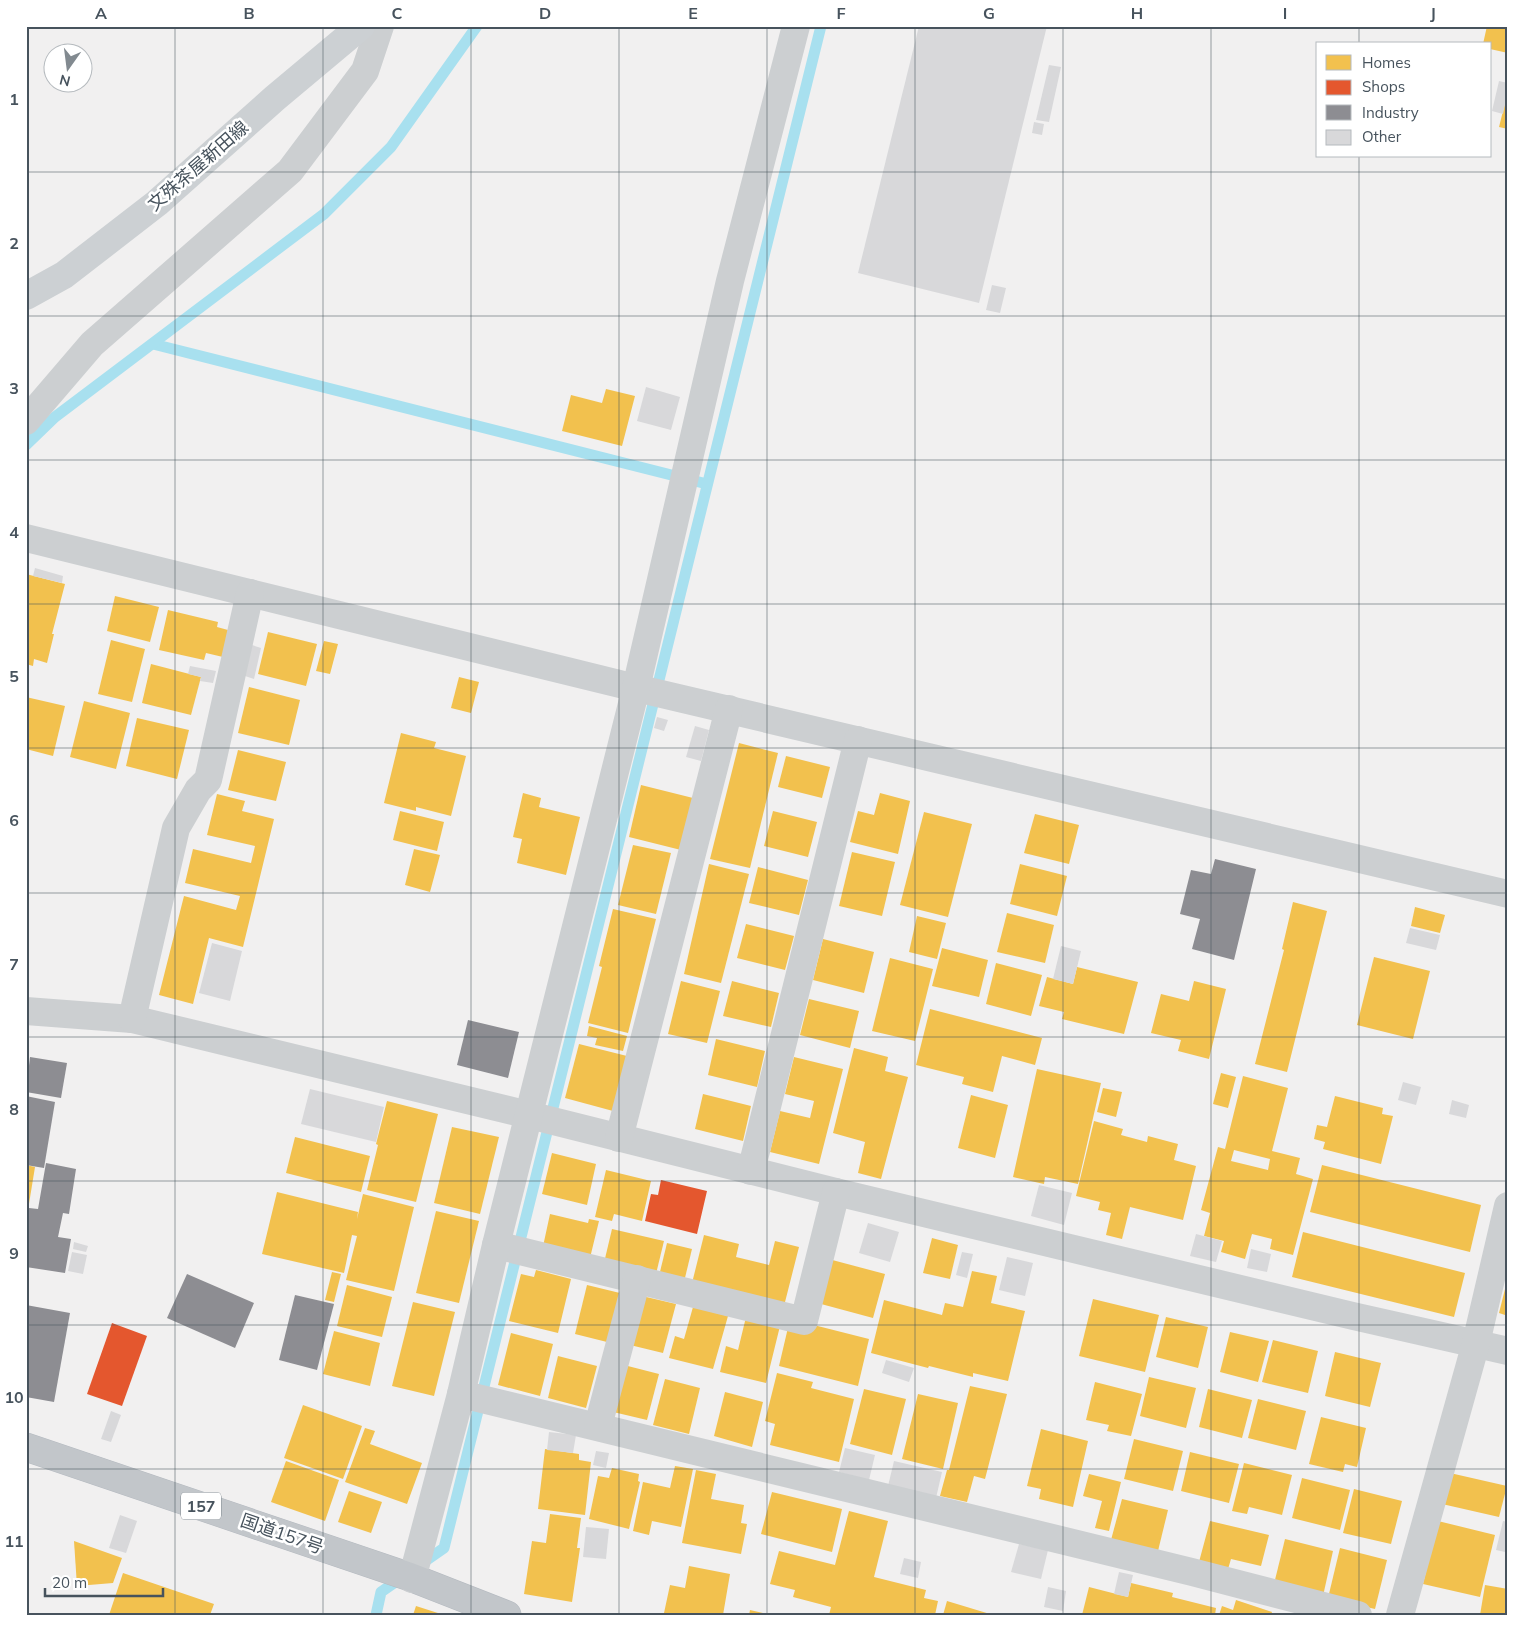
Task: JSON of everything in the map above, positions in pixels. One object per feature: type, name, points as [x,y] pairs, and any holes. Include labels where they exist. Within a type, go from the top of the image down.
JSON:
[{"type":"highway","name":"国道157号","points":[[26,1447],[411,1578],[507,1615]]},
{"type":"main road","name":"文殊茶屋新田線","points":[[26,296],[64,275],[157,203],[275,98],[361,26]]},
{"type":"street","points":[[26,421],[92,344],[290,171],[365,71],[380,26]]},
{"type":"street","points":[[411,1578],[461,1394],[496,1245],[636,688],[730,281],[796,26]]},
{"type":"street","points":[[26,538],[636,688],[1508,894]]},
{"type":"street","points":[[132,1019],[176,828],[198,790],[208,780],[250,593]]},
{"type":"street","points":[[619,1138],[729,710]]},
{"type":"street","points":[[751,1171],[858,740]]},
{"type":"street","points":[[26,1011],[132,1019],[529,1115],[836,1192],[1508,1351]]},
{"type":"street","points":[[496,1245],[804,1321],[836,1192]]},
{"type":"street","points":[[1400,1615],[1476,1343],[1508,1206]]},
{"type":"street","points":[[598,1426],[637,1279]]},
{"type":"street","points":[[461,1394],[1230,1581],[1358,1615]]},
{"type":"building: Homes","points":[[1487,26],[1508,26],[1508,53],[1492,49],[1492,42],[1483,42]]},
{"type":"building: Homes","points":[[1508,95],[1508,129],[1499,127]]},
{"type":"building: Homes","points":[[606,389],[635,396],[622,446],[562,431],[571,395],[602,403]]},
{"type":"building: Homes","points":[[26,574],[65,584],[52,634],[54,634],[47,663],[34,659],[33,666],[26,664]]},
{"type":"building: Homes","points":[[115,596],[159,607],[150,642],[107,631]]},
{"type":"building: Homes","points":[[168,610],[218,622],[217,627],[228,630],[223,657],[206,653],[204,660],[159,650]]},
{"type":"building: Homes","points":[[268,632],[317,644],[306,686],[258,674]]},
{"type":"building: Homes","points":[[111,640],[145,649],[132,702],[98,694]]},
{"type":"building: Homes","points":[[324,641],[338,644],[330,674],[316,671]]},
{"type":"building: Homes","points":[[151,664],[201,677],[191,715],[142,703]]},
{"type":"building: Homes","points":[[459,677],[479,682],[471,713],[451,708]]},
{"type":"building: Homes","points":[[249,687],[300,700],[289,745],[238,733]]},
{"type":"building: Homes","points":[[26,697],[65,706],[53,756],[26,749]]},
{"type":"building: Homes","points":[[84,701],[130,713],[116,769],[70,757]]},
{"type":"building: Homes","points":[[137,718],[189,730],[177,779],[126,766]]},
{"type":"building: Homes","points":[[401,733],[436,742],[434,748],[466,756],[451,816],[416,807],[416,811],[384,803]]},
{"type":"building: Homes","points":[[739,743],[778,753],[750,868],[710,859]]},
{"type":"building: Homes","points":[[238,750],[286,762],[276,801],[228,790]]},
{"type":"building: Homes","points":[[786,756],[830,767],[822,798],[778,787]]},
{"type":"building: Homes","points":[[641,785],[693,798],[681,850],[629,837]]},
{"type":"building: Homes","points":[[523,793],[541,798],[539,807],[580,817],[566,875],[517,863],[522,839],[513,837]]},
{"type":"building: Homes","points":[[880,793],[910,801],[898,854],[850,842],[858,811],[874,815]]},
{"type":"building: Homes","points":[[217,794],[245,801],[242,811],[274,819],[243,947],[209,938],[193,1004],[159,995],[184,896],[236,910],[240,896],[185,883],[193,849],[251,863],[255,846],[207,835]]},
{"type":"building: Homes","points":[[400,811],[444,822],[437,851],[393,840]]},
{"type":"building: Homes","points":[[773,811],[817,822],[808,857],[764,846]]},
{"type":"building: Homes","points":[[924,812],[972,824],[948,917],[900,905]]},
{"type":"building: Homes","points":[[1035,814],[1079,825],[1069,864],[1024,853]]},
{"type":"building: Homes","points":[[633,845],[671,853],[656,914],[618,905]]},
{"type":"building: Homes","points":[[414,849],[440,855],[430,892],[405,885]]},
{"type":"building: Homes","points":[[852,852],[895,862],[882,916],[839,906]]},
{"type":"building: Homes","points":[[709,864],[749,874],[721,983],[684,974]]},
{"type":"building: Homes","points":[[1020,864],[1067,876],[1057,916],[1010,904]]},
{"type":"building: Homes","points":[[758,867],[808,880],[799,915],[749,903]]},
{"type":"building: Homes","points":[[1293,902],[1327,911],[1287,1072],[1255,1064],[1284,950],[1282,949]]},
{"type":"building: Homes","points":[[1415,907],[1445,915],[1440,933],[1411,926]]},
{"type":"building: Homes","points":[[613,909],[656,919],[628,1033],[588,1023],[602,967],[599,966]]},
{"type":"building: Homes","points":[[1007,913],[1054,925],[1045,963],[997,952]]},
{"type":"building: Homes","points":[[917,916],[946,923],[937,959],[909,952]]},
{"type":"building: Homes","points":[[746,924],[794,936],[785,970],[737,958]]},
{"type":"building: Homes","points":[[823,939],[874,952],[864,993],[813,980]]},
{"type":"building: Homes","points":[[942,948],[988,960],[979,997],[932,986]]},
{"type":"building: Homes","points":[[1374,957],[1430,971],[1413,1039],[1357,1025]]},
{"type":"building: Homes","points":[[890,958],[933,969],[915,1041],[872,1031]]},
{"type":"building: Homes","points":[[996,963],[1042,975],[1031,1016],[986,1004]]},
{"type":"building: Homes","points":[[1077,967],[1138,982],[1124,1034],[1062,1019],[1064,1012],[1039,1006],[1047,977],[1073,984]]},
{"type":"building: Homes","points":[[681,981],[720,991],[707,1043],[668,1034]]},
{"type":"building: Homes","points":[[732,981],[779,993],[771,1027],[723,1016]]},
{"type":"building: Homes","points":[[1194,981],[1226,989],[1209,1059],[1178,1051],[1181,1040],[1151,1033],[1161,994],[1189,1001]]},
{"type":"building: Homes","points":[[809,999],[859,1011],[850,1048],[800,1035]]},
{"type":"building: Homes","points":[[930,1009],[1042,1038],[1035,1065],[1002,1056],[993,1092],[962,1084],[964,1077],[916,1065]]},
{"type":"building: Homes","points":[[589,1026],[627,1036],[623,1051],[595,1045],[597,1038],[587,1036]]},
{"type":"building: Homes","points":[[716,1039],[765,1051],[757,1087],[708,1075]]},
{"type":"building: Homes","points":[[579,1044],[627,1056],[613,1111],[565,1098]]},
{"type":"building: Homes","points":[[854,1048],[888,1057],[885,1071],[908,1077],[881,1179],[858,1173],[865,1142],[833,1133]]},
{"type":"building: Homes","points":[[794,1057],[843,1069],[819,1164],[770,1152],[780,1111],[810,1118],[814,1101],[785,1094]]},
{"type":"building: Homes","points":[[1037,1069],[1101,1083],[1078,1184],[1045,1177],[1044,1184],[1013,1177]]},
{"type":"building: Homes","points":[[1221,1073],[1236,1077],[1228,1108],[1213,1104]]},
{"type":"building: Homes","points":[[1243,1076],[1288,1088],[1272,1151],[1300,1158],[1296,1174],[1313,1179],[1293,1255],[1270,1249],[1272,1239],[1252,1234],[1245,1259],[1221,1252],[1224,1241],[1204,1236],[1210,1213],[1201,1210],[1218,1147],[1225,1149]],"holes":[[[1234,1150],[1270,1159],[1268,1170],[1231,1161]]]},
{"type":"building: Homes","points":[[1103,1088],[1122,1092],[1116,1117],[1097,1112]]},
{"type":"building: Homes","points":[[703,1094],[751,1106],[743,1141],[695,1129]]},
{"type":"building: Homes","points":[[971,1095],[1008,1105],[995,1158],[958,1148]]},
{"type":"building: Homes","points":[[1335,1096],[1383,1108],[1382,1114],[1393,1116],[1381,1164],[1323,1149],[1325,1142],[1314,1139],[1317,1125],[1327,1127]]},
{"type":"building: Homes","points":[[387,1101],[438,1114],[416,1202],[367,1190]]},
{"type":"building: Homes","points":[[1094,1121],[1123,1129],[1121,1135],[1147,1142],[1148,1136],[1178,1144],[1174,1160],[1196,1166],[1183,1220],[1130,1207],[1122,1239],[1106,1235],[1111,1213],[1098,1210],[1100,1202],[1076,1196]]},
{"type":"building: Homes","points":[[452,1127],[499,1137],[480,1214],[434,1203]]},
{"type":"building: Homes","points":[[295,1137],[370,1156],[361,1192],[286,1173]]},
{"type":"building: Homes","points":[[552,1153],[596,1164],[587,1205],[542,1194]]},
{"type":"building: Homes","points":[[26,1165],[35,1167],[27,1216],[26,1216]]},
{"type":"building: Homes","points":[[1322,1165],[1481,1205],[1470,1252],[1310,1212]]},
{"type":"building: Homes","points":[[606,1170],[651,1181],[642,1221],[614,1214],[612,1221],[595,1217]]},
{"type":"building: Homes","points":[[277,1192],[358,1212],[357,1219],[363,1194],[414,1207],[394,1291],[346,1280],[357,1236],[352,1235],[344,1273],[262,1254]]},
{"type":"building: Homes","points":[[436,1211],[479,1221],[459,1303],[416,1293]]},
{"type":"building: Homes","points":[[550,1214],[588,1223],[589,1219],[599,1221],[589,1262],[542,1251]]},
{"type":"building: Homes","points":[[612,1229],[664,1241],[655,1278],[603,1267]]},
{"type":"building: Homes","points":[[1303,1232],[1465,1273],[1454,1317],[1292,1277]]},
{"type":"building: Homes","points":[[704,1235],[739,1244],[736,1257],[769,1265],[775,1241],[799,1247],[784,1306],[692,1283]]},
{"type":"building: Homes","points":[[932,1238],[958,1245],[950,1279],[923,1273]]},
{"type":"building: Homes","points":[[667,1243],[692,1249],[683,1286],[658,1280]]},
{"type":"building: Homes","points":[[821,1257],[885,1274],[873,1318],[810,1301]]},
{"type":"building: Homes","points":[[536,1270],[571,1279],[558,1333],[509,1321],[521,1274],[534,1277]]},
{"type":"building: Homes","points":[[972,1271],[997,1276],[991,1303],[1025,1311],[1008,1381],[973,1373],[973,1377],[929,1366],[928,1368],[871,1353],[884,1300],[942,1315],[945,1303],[963,1307]]},
{"type":"building: Homes","points":[[332,1272],[341,1274],[334,1302],[325,1300]]},
{"type":"building: Homes","points":[[1508,1281],[1508,1316],[1499,1313]]},
{"type":"building: Homes","points":[[347,1285],[392,1297],[382,1337],[337,1326]]},
{"type":"building: Homes","points":[[587,1285],[624,1294],[611,1343],[575,1334]]},
{"type":"building: Homes","points":[[642,1296],[676,1304],[663,1353],[630,1345]]},
{"type":"building: Homes","points":[[1093,1299],[1159,1315],[1145,1372],[1079,1356]]},
{"type":"building: Homes","points":[[413,1302],[455,1312],[434,1396],[392,1386]]},
{"type":"building: Homes","points":[[693,1307],[728,1316],[713,1369],[669,1358],[675,1336],[684,1339]]},
{"type":"building: Homes","points":[[746,1317],[780,1326],[766,1383],[720,1372],[726,1346],[738,1350]]},
{"type":"building: Homes","points":[[1166,1317],[1208,1327],[1198,1368],[1156,1357]]},
{"type":"building: Homes","points":[[790,1319],[869,1339],[858,1386],[779,1366]]},
{"type":"building: Homes","points":[[334,1331],[380,1343],[370,1386],[323,1374]]},
{"type":"building: Homes","points":[[1230,1332],[1269,1341],[1258,1382],[1220,1372]]},
{"type":"building: Homes","points":[[511,1333],[553,1344],[540,1396],[498,1385]]},
{"type":"building: Homes","points":[[1273,1340],[1318,1351],[1308,1393],[1262,1382]]},
{"type":"building: Homes","points":[[1335,1352],[1381,1363],[1370,1407],[1325,1396]]},
{"type":"building: Homes","points":[[558,1356],[597,1366],[586,1408],[548,1398]]},
{"type":"building: Homes","points":[[620,1364],[659,1374],[647,1420],[609,1411]]},
{"type":"building: Homes","points":[[777,1373],[813,1382],[811,1388],[854,1399],[839,1462],[770,1445],[775,1424],[765,1421]]},
{"type":"building: Homes","points":[[1149,1377],[1196,1388],[1186,1428],[1140,1416]]},
{"type":"building: Homes","points":[[665,1379],[700,1388],[689,1434],[653,1425]]},
{"type":"building: Homes","points":[[1095,1382],[1142,1394],[1131,1436],[1107,1431],[1109,1425],[1086,1420]]},
{"type":"building: Homes","points":[[970,1386],[1007,1394],[985,1479],[974,1476],[967,1502],[940,1496],[947,1470],[949,1470]]},
{"type":"building: Homes","points":[[864,1389],[906,1399],[892,1455],[850,1444]]},
{"type":"building: Homes","points":[[1208,1389],[1252,1400],[1242,1438],[1199,1427]]},
{"type":"building: Homes","points":[[725,1392],[763,1402],[752,1447],[714,1436]]},
{"type":"building: Homes","points":[[918,1394],[958,1403],[943,1469],[902,1459]]},
{"type":"building: Homes","points":[[1258,1399],[1306,1411],[1296,1450],[1248,1438]]},
{"type":"building: Homes","points":[[303,1405],[362,1426],[343,1479],[284,1458]]},
{"type":"building: Homes","points":[[1321,1417],[1366,1428],[1357,1467],[1345,1464],[1343,1472],[1309,1464]]},
{"type":"building: Homes","points":[[365,1428],[375,1431],[370,1444],[422,1463],[407,1504],[345,1482]]},
{"type":"building: Homes","points":[[1041,1429],[1088,1441],[1073,1507],[1039,1499],[1041,1489],[1027,1486]]},
{"type":"building: Homes","points":[[1134,1439],[1183,1451],[1173,1491],[1124,1479]]},
{"type":"building: Homes","points":[[545,1449],[579,1454],[579,1460],[591,1462],[585,1515],[538,1509]]},
{"type":"building: Homes","points":[[1190,1452],[1239,1464],[1229,1503],[1181,1491]]},
{"type":"building: Homes","points":[[286,1461],[339,1480],[325,1521],[271,1502]]},
{"type":"building: Homes","points":[[1244,1463],[1292,1475],[1282,1515],[1249,1507],[1247,1514],[1232,1511]]},
{"type":"building: Homes","points":[[675,1466],[693,1469],[681,1527],[652,1521],[649,1535],[633,1531],[643,1482],[670,1488]]},
{"type":"building: Homes","points":[[612,1468],[639,1474],[638,1481],[640,1482],[629,1529],[589,1519],[598,1476],[609,1478]]},
{"type":"building: Homes","points":[[696,1470],[716,1474],[711,1499],[744,1505],[741,1523],[747,1524],[741,1554],[682,1543]]},
{"type":"building: Homes","points":[[1450,1473],[1507,1486],[1499,1517],[1442,1504]]},
{"type":"building: Homes","points":[[1089,1474],[1121,1482],[1109,1531],[1095,1528],[1102,1501],[1083,1496]]},
{"type":"building: Homes","points":[[1302,1478],[1350,1490],[1340,1530],[1292,1518]]},
{"type":"building: Homes","points":[[1354,1489],[1402,1501],[1391,1544],[1343,1533]]},
{"type":"building: Homes","points":[[349,1491],[382,1502],[371,1533],[338,1522]]},
{"type":"building: Homes","points":[[772,1492],[842,1509],[832,1552],[761,1534]]},
{"type":"building: Homes","points":[[1122,1499],[1168,1510],[1158,1551],[1111,1540]]},
{"type":"building: Homes","points":[[849,1511],[888,1521],[874,1577],[926,1590],[924,1598],[938,1601],[935,1615],[829,1615],[831,1607],[793,1597],[795,1590],[770,1584],[779,1551],[835,1565]]},
{"type":"building: Homes","points":[[550,1514],[581,1518],[577,1548],[580,1548],[572,1602],[524,1594],[532,1541],[546,1543]]},
{"type":"building: Homes","points":[[1210,1521],[1269,1535],[1261,1566],[1231,1559],[1228,1569],[1199,1562]]},
{"type":"building: Homes","points":[[1438,1521],[1495,1535],[1480,1597],[1423,1584]]},
{"type":"building: Homes","points":[[1285,1539],[1333,1551],[1323,1596],[1274,1584]]},
{"type":"building: Homes","points":[[74,1541],[122,1558],[113,1583],[77,1586]]},
{"type":"building: Homes","points":[[1340,1548],[1387,1560],[1375,1609],[1328,1598]]},
{"type":"building: Homes","points":[[689,1566],[730,1574],[723,1615],[672,1615],[664,1613],[670,1585],[685,1588]]},
{"type":"building: Homes","points":[[123,1573],[214,1604],[210,1615],[109,1615]]},
{"type":"building: Homes","points":[[1131,1583],[1173,1593],[1172,1597],[1216,1608],[1215,1615],[1082,1615],[1089,1587],[1128,1597]]},
{"type":"building: Homes","points":[[1485,1585],[1508,1589],[1508,1615],[1480,1615]]},
{"type":"building: Homes","points":[[1236,1600],[1272,1612],[1271,1615],[1219,1615],[1222,1606],[1233,1610]]},
{"type":"building: Homes","points":[[947,1601],[990,1614],[990,1615],[943,1615]]},
{"type":"building: Homes","points":[[416,1606],[441,1614],[441,1615],[413,1615]]},
{"type":"building: Homes","points":[[750,1610],[767,1614],[767,1615],[749,1615]]},
{"type":"building: Shops","points":[[661,1180],[707,1191],[697,1234],[645,1221],[651,1194],[658,1195]]},
{"type":"building: Shops","points":[[112,1323],[147,1336],[122,1406],[87,1394]]},
{"type":"building: Industry","points":[[1215,859],[1256,869],[1234,960],[1192,949],[1200,919],[1180,914],[1191,870],[1211,874]]},
{"type":"building: Industry","points":[[468,1020],[519,1032],[508,1078],[457,1065]]},
{"type":"building: Industry","points":[[30,1057],[67,1063],[61,1098],[26,1092]]},
{"type":"building: Industry","points":[[26,1096],[55,1102],[44,1168],[26,1165]]},
{"type":"building: Industry","points":[[46,1163],[76,1169],[69,1214],[63,1213],[58,1237],[71,1239],[65,1273],[26,1267],[26,1224],[29,1208],[38,1209]]},
{"type":"building: Industry","points":[[187,1274],[254,1303],[235,1348],[167,1318]]},
{"type":"building: Industry","points":[[295,1295],[334,1304],[317,1370],[279,1360]]},
{"type":"building: Industry","points":[[26,1305],[70,1313],[54,1402],[26,1397]]},
{"type":"building: Other","points":[[919,26],[1047,26],[979,303],[858,273]]},
{"type":"building: Other","points":[[1049,65],[1061,67],[1049,122],[1036,120]]},
{"type":"building: Other","points":[[1499,81],[1508,83],[1503,114],[1492,111]]},
{"type":"building: Other","points":[[1034,122],[1044,124],[1042,135],[1032,133]]},
{"type":"building: Other","points":[[992,285],[1006,288],[1000,313],[986,310]]},
{"type":"building: Other","points":[[646,387],[680,397],[671,430],[637,421]]},
{"type":"building: Other","points":[[35,568],[63,576],[62,583],[33,576]]},
{"type":"building: Other","points":[[252,645],[261,648],[254,679],[245,676]]},
{"type":"building: Other","points":[[190,666],[216,671],[213,683],[200,681],[201,677],[188,674]]},
{"type":"building: Other","points":[[657,717],[668,720],[664,731],[654,728]]},
{"type":"building: Other","points":[[695,726],[709,730],[701,761],[686,757]]},
{"type":"building: Other","points":[[1410,928],[1440,935],[1436,950],[1406,943]]},
{"type":"building: Other","points":[[212,943],[242,951],[230,1001],[199,993]]},
{"type":"building: Other","points":[[1061,946],[1081,951],[1073,984],[1053,979]]},
{"type":"building: Other","points":[[1403,1082],[1421,1087],[1416,1105],[1398,1100]]},
{"type":"building: Other","points":[[310,1089],[384,1107],[376,1142],[301,1124]]},
{"type":"building: Other","points":[[1452,1100],[1469,1105],[1466,1118],[1449,1114]]},
{"type":"building: Other","points":[[1039,1185],[1072,1193],[1064,1225],[1031,1216]]},
{"type":"building: Other","points":[[868,1223],[899,1232],[890,1262],[859,1253]]},
{"type":"building: Other","points":[[1196,1234],[1222,1241],[1216,1262],[1190,1256]]},
{"type":"building: Other","points":[[74,1242],[88,1246],[86,1252],[73,1249]]},
{"type":"building: Other","points":[[1251,1249],[1271,1254],[1267,1272],[1247,1268]]},
{"type":"building: Other","points":[[72,1252],[87,1255],[83,1274],[68,1271]]},
{"type":"building: Other","points":[[962,1252],[973,1254],[967,1278],[956,1275]]},
{"type":"building: Other","points":[[1007,1257],[1033,1263],[1025,1296],[999,1290]]},
{"type":"building: Other","points":[[886,1360],[914,1368],[909,1382],[882,1373]]},
{"type":"building: Other","points":[[111,1411],[121,1415],[111,1442],[101,1439]]},
{"type":"building: Other","points":[[549,1432],[576,1435],[573,1453],[547,1450]]},
{"type":"building: Other","points":[[845,1448],[875,1455],[869,1480],[839,1472]]},
{"type":"building: Other","points":[[596,1451],[609,1453],[606,1468],[593,1465]]},
{"type":"building: Other","points":[[894,1461],[942,1472],[936,1498],[888,1486]]},
{"type":"building: Other","points":[[120,1515],[137,1521],[126,1553],[109,1548]]},
{"type":"building: Other","points":[[1503,1521],[1508,1522],[1508,1541],[1505,1552],[1496,1550]]},
{"type":"building: Other","points":[[586,1527],[609,1529],[606,1559],[583,1557]]},
{"type":"building: Other","points":[[1019,1544],[1048,1550],[1041,1579],[1011,1572]]},
{"type":"building: Other","points":[[904,1558],[921,1562],[918,1578],[900,1574]]},
{"type":"building: Other","points":[[1119,1572],[1133,1575],[1128,1597],[1114,1594]]},
{"type":"building: Other","points":[[1048,1587],[1066,1591],[1063,1611],[1044,1607]]},
{"type":"waterway","points":[[26,445],[55,417],[324,214],[391,147],[477,26]]},
{"type":"waterway","points":[[421,1564],[444,1548],[821,26]]},
{"type":"waterway","points":[[153,344],[707,484]]},
{"type":"waterway","points":[[376,1615],[381,1592],[404,1576]]}]
